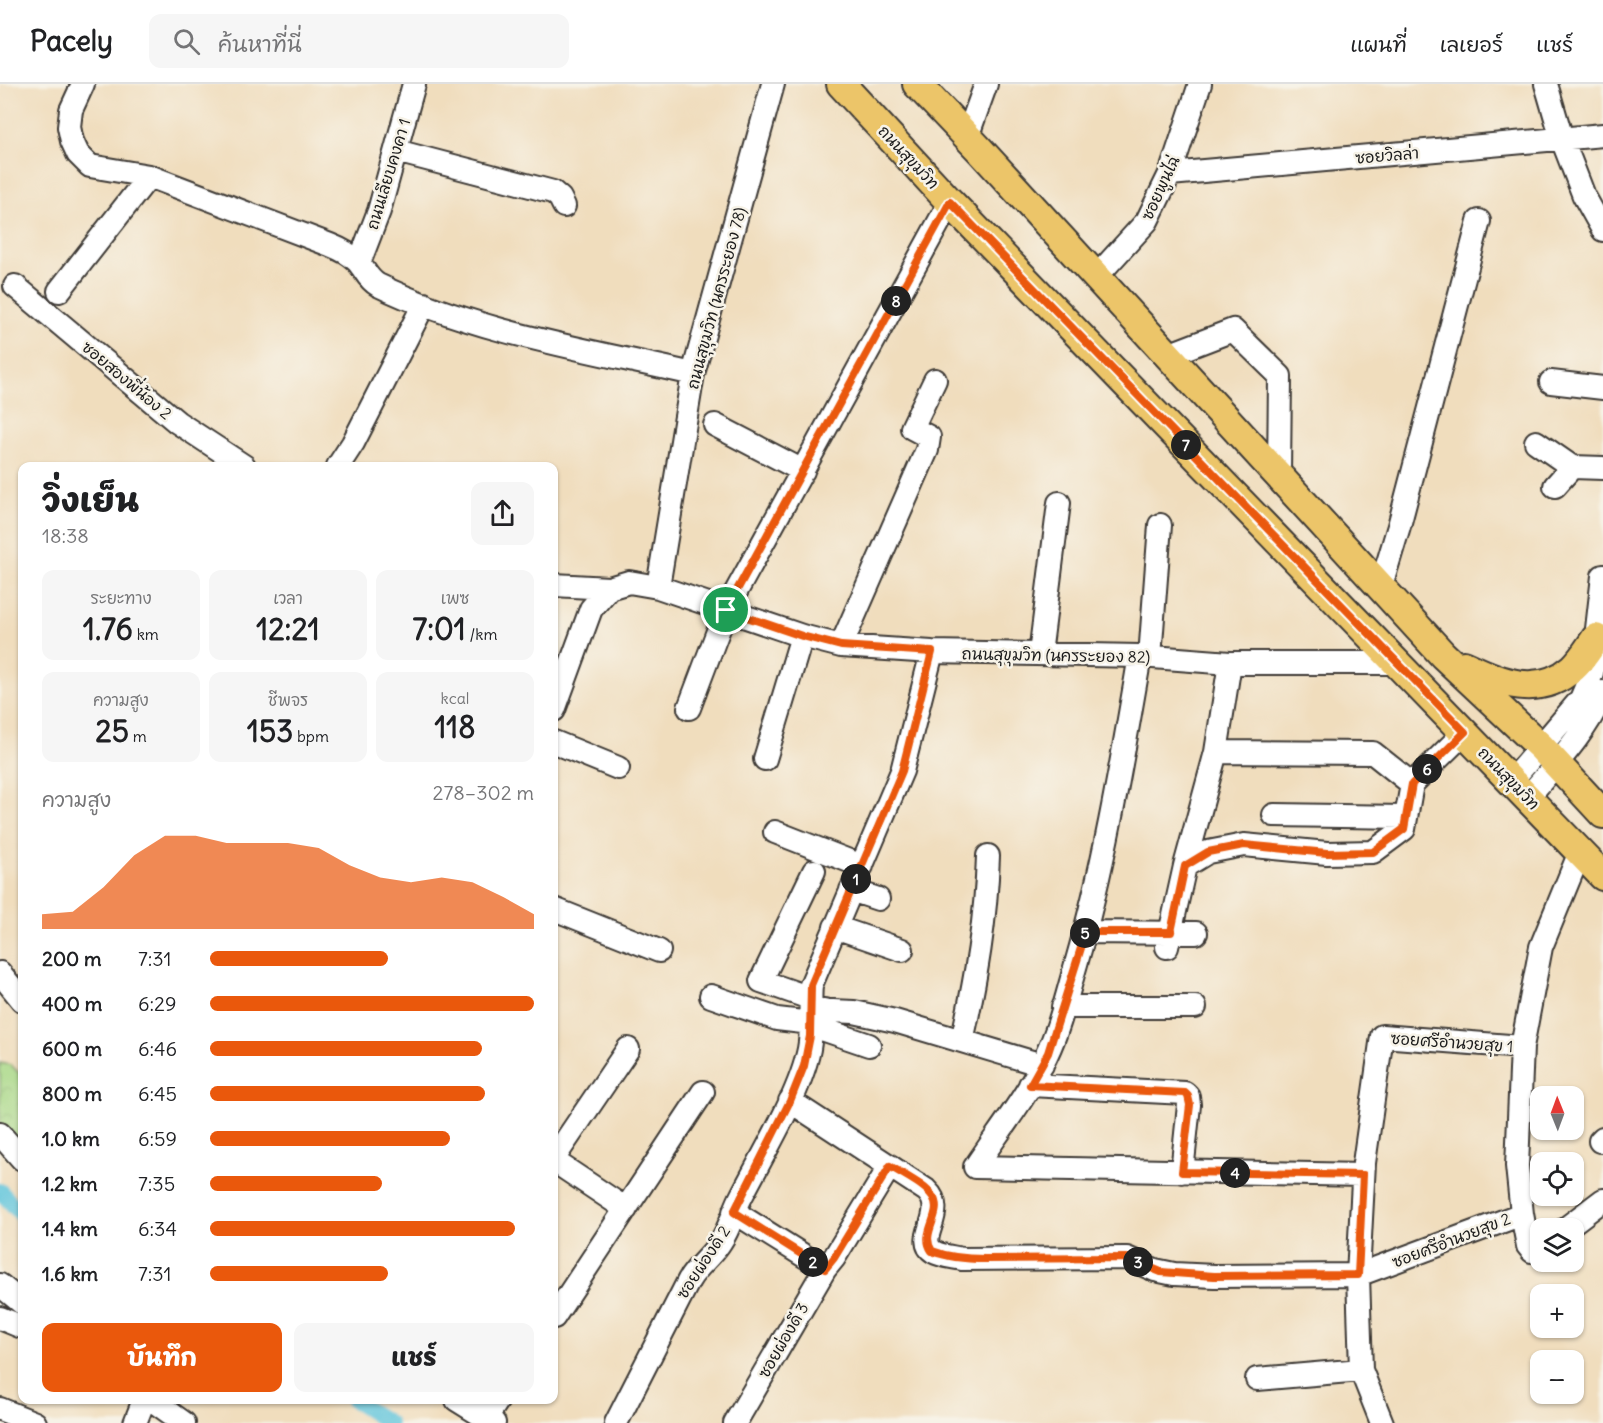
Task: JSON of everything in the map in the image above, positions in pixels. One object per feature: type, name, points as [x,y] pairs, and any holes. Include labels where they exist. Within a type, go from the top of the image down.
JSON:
[{"type":"main road","name":"ถนนสุขุมวิท","points":[[841,84],[950,202],[1603,876]]},
{"type":"main road","points":[[916,84],[967,136],[1381,585],[1443,656],[1549,755],[1603,814]]},
{"type":"main road","points":[[1443,656],[1496,680],[1517,686],[1540,684],[1574,667],[1596,638]]},
{"type":"street","points":[[83,84],[71,110],[69,127],[78,153],[90,166],[149,176],[330,245],[342,250],[359,263],[372,281],[424,304],[488,326],[693,374]]},
{"type":"street","name":"ถนนเลียบคงคา 1","points":[[359,263],[379,211],[414,84]]},
{"type":"street","name":"ถนนสุขุมวิท (นครระยอง 78)","points":[[658,587],[693,374],[773,84]]},
{"type":"street","points":[[967,136],[986,84]]},
{"type":"street","name":"ซอยพูนไฉ่","points":[[1096,277],[1147,221],[1170,174],[1200,84]]},
{"type":"street","points":[[1546,84],[1562,139],[1584,196],[1603,230]]},
{"type":"street","name":"ซอยวิลล่า","points":[[1170,174],[1603,135]]},
{"type":"street","points":[[396,152],[553,192],[564,206]]},
{"type":"street","points":[[59,291],[149,176]]},
{"type":"street","points":[[689,708],[726,610],[950,202]]},
{"type":"street","points":[[1381,585],[1399,526],[1479,221]]},
{"type":"street","name":"ซอยสองพี่น้อง 2","points":[[15,286],[177,422],[238,462]]},
{"type":"street","points":[[341,462],[353,443],[424,304]]},
{"type":"street","points":[[1168,355],[1233,330],[1280,376],[1280,476]]},
{"type":"street","points":[[841,646],[927,450],[928,437],[912,428],[935,380]]},
{"type":"street","points":[[1551,382],[1603,388]]},
{"type":"street","points":[[715,424],[803,471]]},
{"type":"street","points":[[1536,442],[1572,467],[1603,468]]},
{"type":"street","points":[[1556,486],[1572,467]]},
{"type":"street","points":[[1040,654],[1059,503]]},
{"type":"street","points":[[1160,525],[1145,656],[1106,848],[1086,932],[1042,1065],[975,1167],[1363,1175],[1358,1275],[1361,1371],[1382,1423]]},
{"type":"street","points":[[1549,755],[1581,699],[1592,673],[1603,576]]},
{"type":"street","name":"ถนนสุขุมวิท (นครระยอง 82)","points":[[609,588],[628,582],[658,587],[802,636],[841,646],[932,652],[1145,656],[1230,663],[1397,663]]},
{"type":"street","points":[[558,585],[609,588]]},
{"type":"street","points":[[558,699],[591,609],[609,588]]},
{"type":"street","points":[[765,759],[802,636]]},
{"type":"street","name":"ซอยผ่องดี 2","points":[[616,1423],[684,1289],[694,1272],[721,1241],[790,1101],[809,1050],[814,1010],[811,985],[902,771],[932,652]]},
{"type":"street","points":[[1169,939],[1185,866],[1216,752],[1230,663]]},
{"type":"street","points":[[1520,788],[1549,755],[1597,708],[1603,692]]},
{"type":"street","points":[[1185,866],[1208,852],[1244,845],[1327,853],[1373,852],[1404,829],[1412,784],[1465,732]]},
{"type":"street","points":[[558,744],[618,768]]},
{"type":"street","points":[[1216,752],[1373,753],[1412,784]]},
{"type":"street","points":[[1274,815],[1406,817]]},
{"type":"street","points":[[775,832],[862,866]]},
{"type":"street","points":[[1530,1248],[1522,1214],[1517,1166],[1522,1047],[1541,947],[1581,852]]},
{"type":"street","points":[[962,1041],[977,975],[987,903],[988,856]]},
{"type":"street","points":[[814,871],[761,981],[814,1010],[825,1030],[869,1045]]},
{"type":"street","points":[[851,890],[878,899]]},
{"type":"street","points":[[558,911],[658,951]]},
{"type":"street","points":[[836,927],[902,950]]},
{"type":"street","points":[[1086,932],[1169,939],[1196,933]]},
{"type":"street","points":[[0,973],[18,995]]},
{"type":"street","points":[[711,996],[777,1019],[814,1010],[874,1016],[1042,1065]]},
{"type":"street","points":[[1063,1007],[1195,1007]]},
{"type":"street","name":"ซอยศรีอำนวยสุข 1","points":[[1363,1175],[1382,1036],[1522,1047]]},
{"type":"street","points":[[558,1154],[628,1049]]},
{"type":"street","points":[[1030,1085],[1185,1093],[1190,1105],[1182,1172]]},
{"type":"street","points":[[558,1311],[704,1092]]},
{"type":"street","name":"ซอยศรีอำนวยสุข 2","points":[[790,1101],[926,1190],[933,1198],[935,1210],[927,1236],[932,1251],[962,1259],[1127,1258],[1161,1272],[1214,1276],[1358,1275],[1522,1214]]},
{"type":"street","points":[[0,1134],[18,1155]]},
{"type":"street","points":[[558,1163],[626,1209]]},
{"type":"street","name":"ซอยผ่องดี 3","points":[[735,1423],[825,1269],[890,1166]]},
{"type":"street","points":[[1579,1218],[1603,1200]]},
{"type":"street","points":[[734,1212],[825,1269]]},
{"type":"street","points":[[0,1285],[18,1300]]},
{"type":"street","points":[[0,1318],[18,1325]]},
{"type":"street","points":[[1257,1378],[1361,1371]]},
{"type":"street","points":[[135,1423],[147,1404]]},
{"type":"street","points":[[146,1423],[149,1404]]},
{"type":"street","points":[[156,1404],[184,1423]]},
{"type":"street","points":[[468,1404],[493,1414]]},
{"type":"street","points":[[0,1409],[35,1423]]},
{"type":"green space","points":[[0,1063],[11,1065],[18,1072],[18,1150],[0,1130]]},
{"type":"waterway","points":[[0,1191],[18,1211]]},
{"type":"waterway","points":[[359,1404],[389,1423]]},
{"type":"route","points":[[950,202],[1465,732],[1412,784],[1404,829],[1373,852],[1327,853],[1244,845],[1208,852],[1185,866],[1171,932],[1086,932],[1048,1053],[1030,1085],[1185,1093],[1190,1100],[1190,1105],[1182,1172],[1363,1175],[1358,1275],[1214,1276],[1161,1272],[1127,1258],[962,1259],[946,1256],[932,1251],[929,1247],[927,1236],[936,1206],[933,1198],[926,1190],[890,1166],[825,1269],[734,1212],[790,1101],[804,1066],[809,1050],[811,985],[902,771],[932,652],[841,646],[802,636],[726,610],[950,202]]}]
